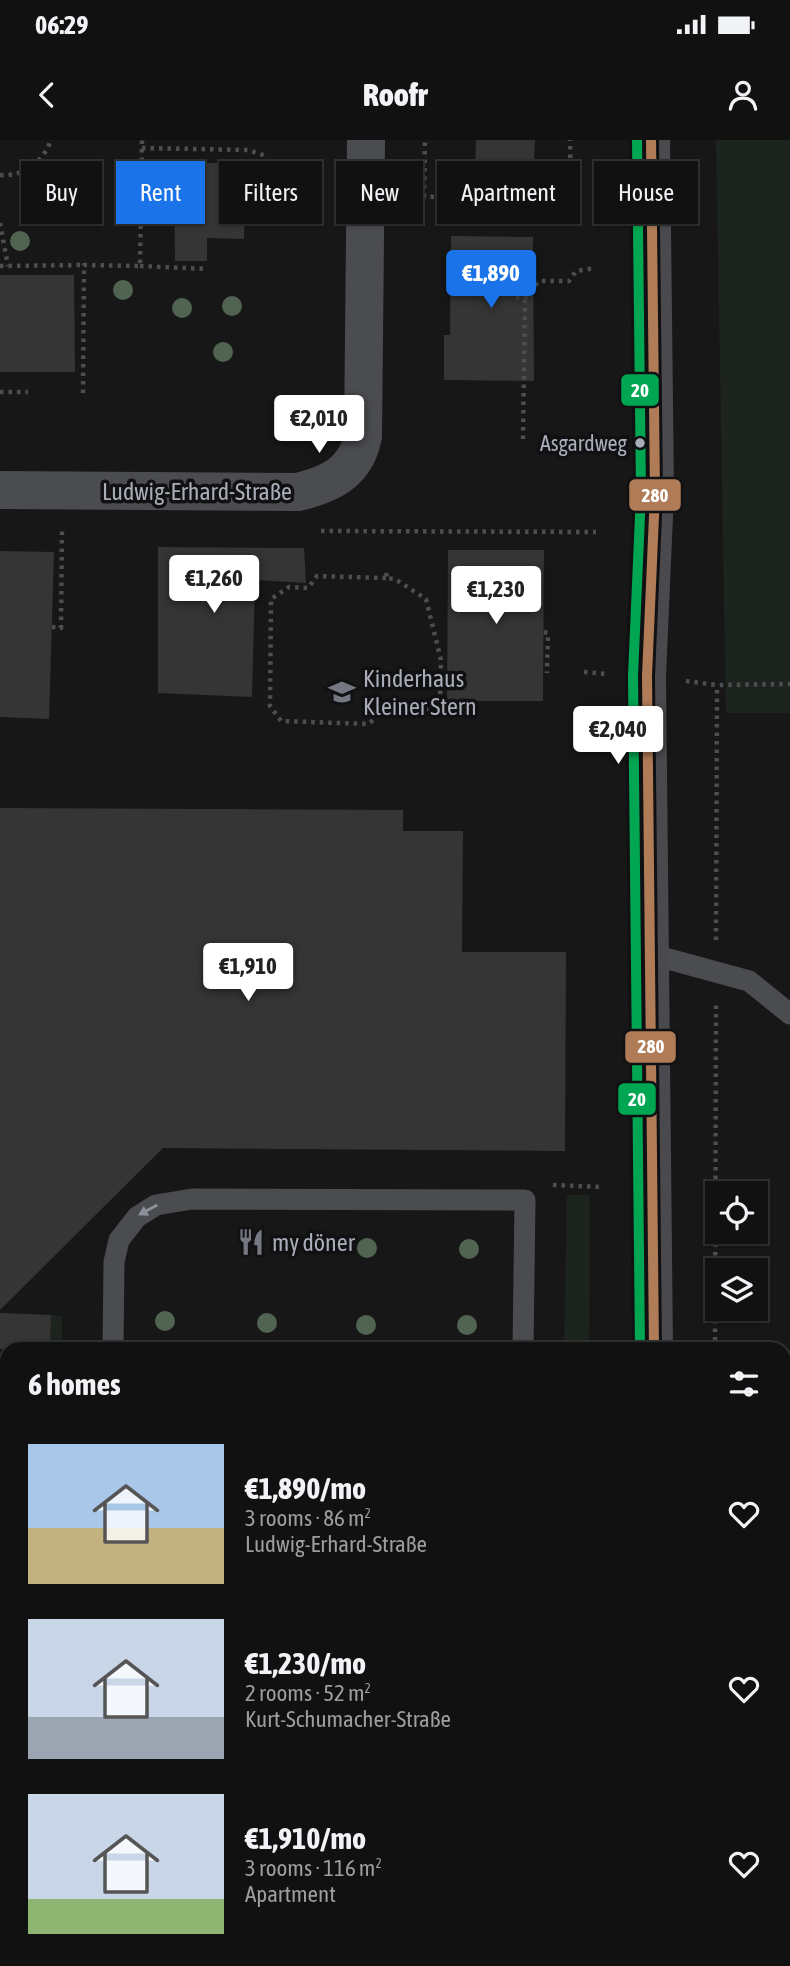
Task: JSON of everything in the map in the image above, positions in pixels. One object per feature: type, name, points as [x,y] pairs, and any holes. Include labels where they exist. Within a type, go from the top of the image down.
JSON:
[{"type":"main road","points":[[651,140],[655,446],[647,676],[654,1342]]},
{"type":"street","name":"Ludwig-Erhard-Straße","points":[[366,140],[366,161]]},
{"type":"street","name":"Ludwig-Erhard-Straße","points":[[0,490],[298,492],[335,480],[355,462],[363,436],[365,224]]},
{"type":"lane","points":[[650,954],[749,981],[790,1014]]},
{"type":"lane","points":[[113,1342],[114,1262],[123,1231],[137,1217],[156,1205],[214,1199],[525,1200],[523,1342]]},
{"type":"path","points":[[0,175],[22,173],[31,167],[41,159],[51,140]]},
{"type":"path","points":[[140,266],[142,140]]},
{"type":"path","points":[[425,140],[425,197],[570,196],[570,140]]},
{"type":"path","points":[[142,148],[248,150],[266,156]]},
{"type":"path","points":[[0,223],[8,266]]},
{"type":"path","points":[[83,393],[84,265]]},
{"type":"path","points":[[0,266],[84,265],[208,269]]},
{"type":"path","points":[[523,439],[525,298],[539,281],[569,281],[576,271],[595,268]]},
{"type":"path","points":[[516,297],[525,298]]},
{"type":"path","points":[[0,393],[29,393]]},
{"type":"path","points":[[52,627],[61,628],[62,528]]},
{"type":"path","points":[[386,578],[387,571]]},
{"type":"path","points":[[317,576],[386,578],[394,579],[426,599],[441,660],[440,703],[423,712],[385,712],[368,724],[281,721],[270,706],[271,599],[289,587],[308,588],[317,576]]},
{"type":"path","points":[[544,632],[548,633],[547,673]]},
{"type":"path","points":[[715,1342],[717,685],[790,684]]},
{"type":"path","points":[[525,1200],[529,1184],[602,1187]]},
{"type":"shaded area","points":[[716,140],[790,140],[790,713],[726,713]]},
{"type":"shaded area","points":[[567,1195],[590,1195],[589,1342],[564,1342]]},
{"type":"shaded area","points":[[51,1315],[62,1316],[62,1342],[50,1342]]},
{"type":"building","points":[[476,140],[535,140],[534,161],[475,161]]},
{"type":"building","points":[[206,159],[207,163],[219,163],[219,224],[244,224],[244,239],[207,238],[207,261],[175,261],[175,224],[205,224],[205,161],[174,161]]},
{"type":"building","points":[[451,236],[533,237],[534,381],[444,380],[444,335],[450,335]]},
{"type":"building","points":[[0,275],[74,275],[75,372],[0,372]]},
{"type":"building","points":[[158,547],[304,548],[306,583],[255,580],[252,697],[158,693]]},
{"type":"building","points":[[448,550],[544,550],[543,701],[447,701]]},
{"type":"building","points":[[0,551],[54,552],[49,719],[0,717]]},
{"type":"building","points":[[0,808],[403,810],[403,831],[463,831],[462,952],[566,952],[565,1151],[163,1148],[0,1310]]},
{"type":"building","points":[[0,1313],[51,1315],[50,1342],[0,1342]]},
{"type":"transit line","name":"20","points":[[637,140],[641,493],[633,676],[640,1342]]},
{"type":"transit line","name":"280","points":[[651,140],[655,493],[647,676],[654,1342]]},
{"type":"place","name":"Asgardweg","points":[[640,443]]},
{"type":"place","name":"Kinderhaus Kleiner Stern","points":[[342,692]]},
{"type":"place","name":"my döner","points":[[251,1242]]}]
